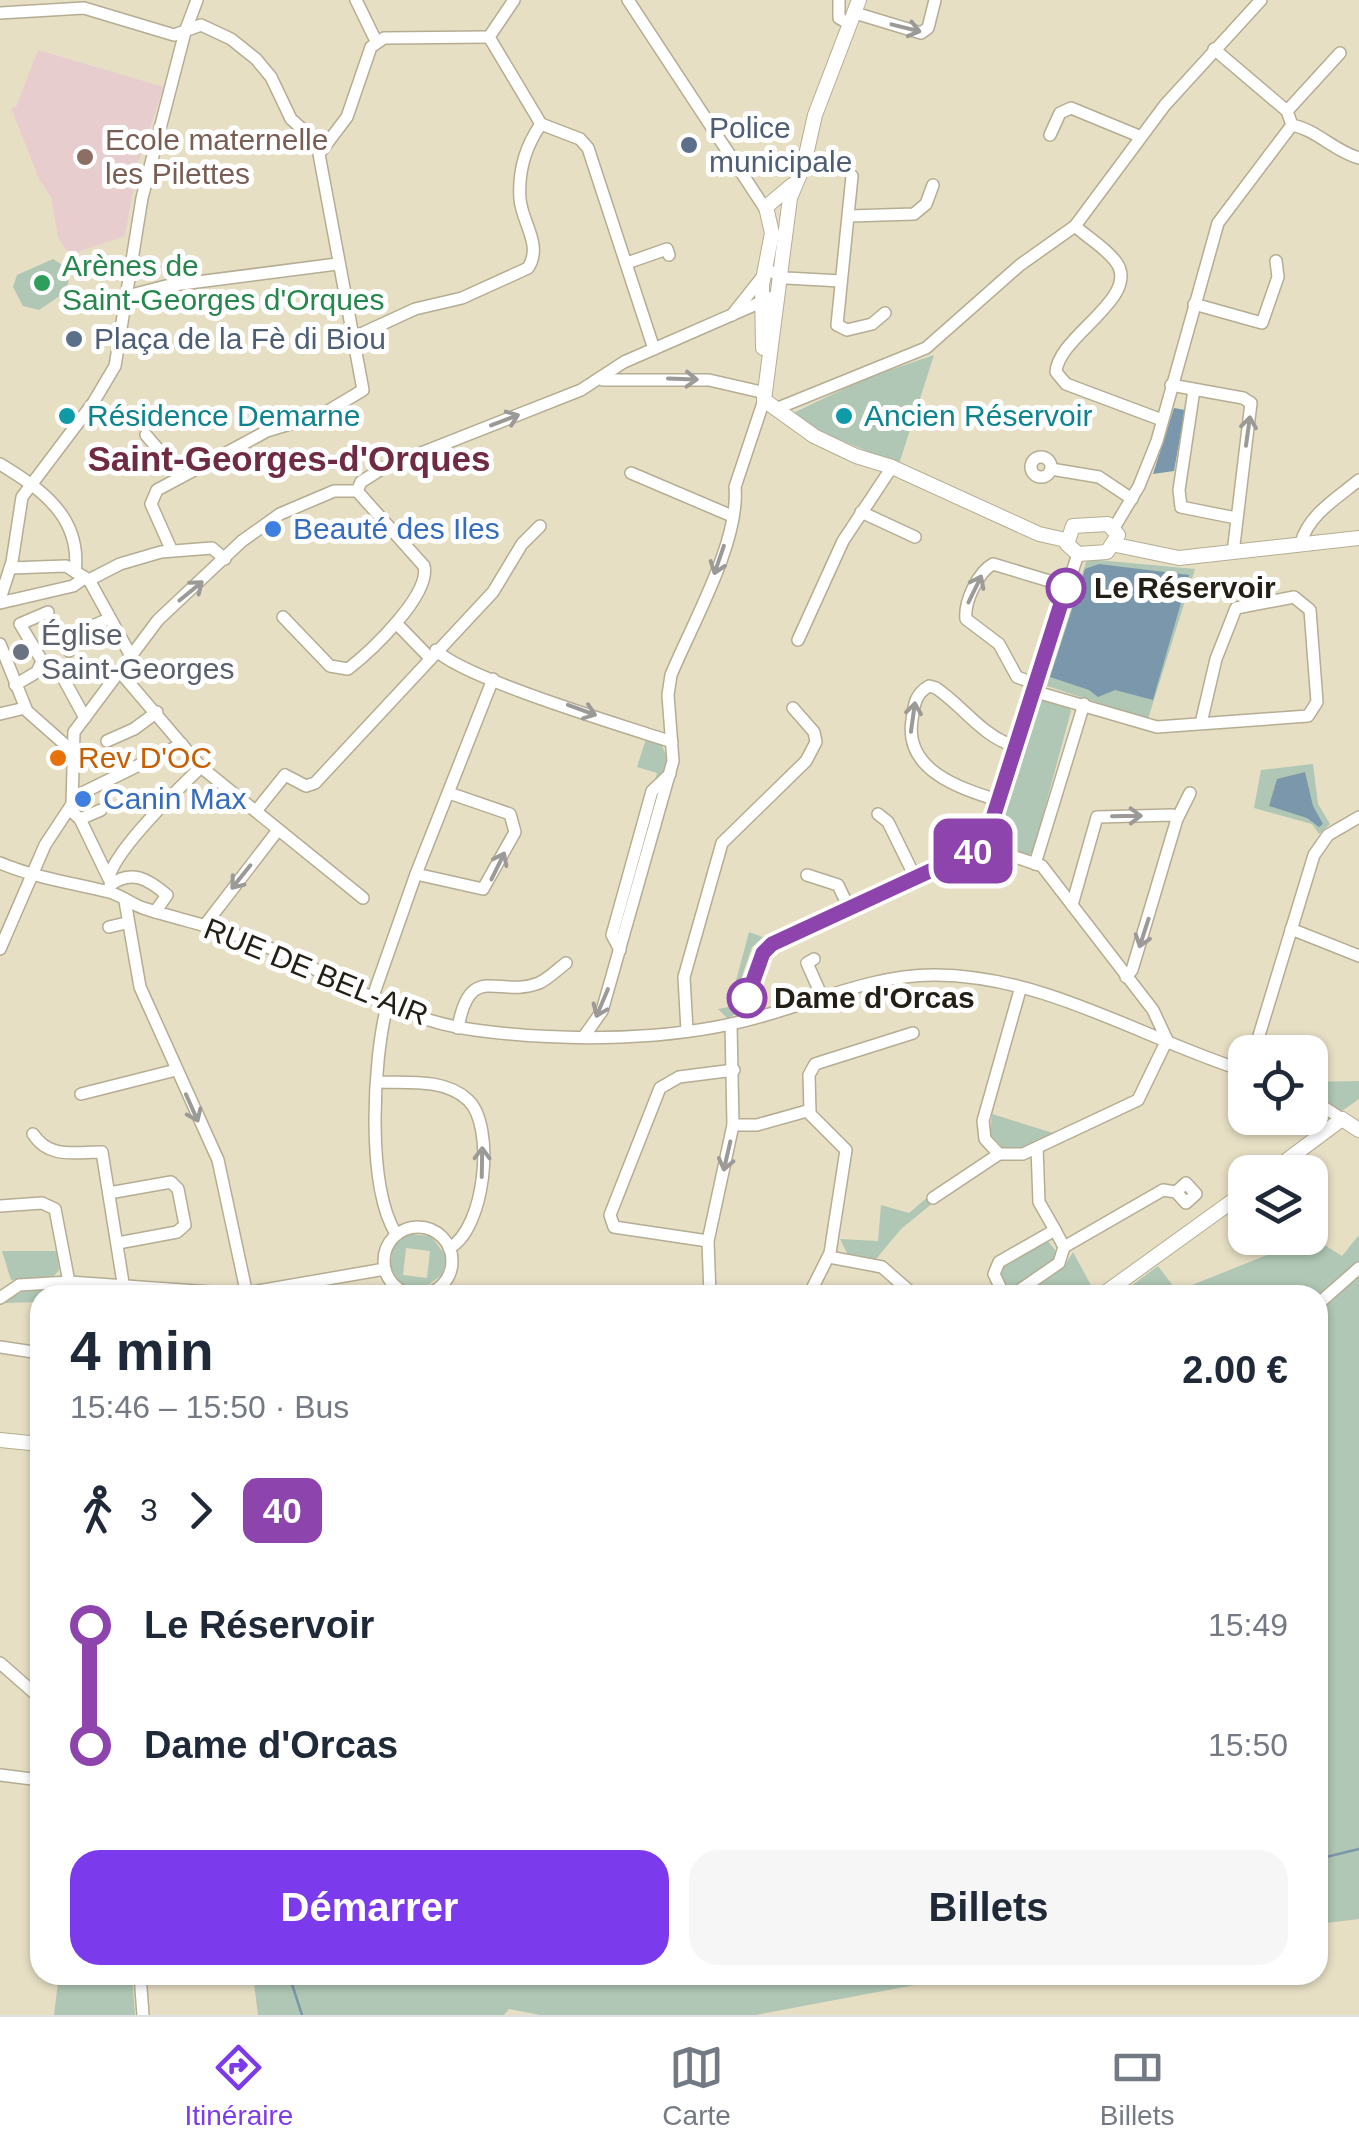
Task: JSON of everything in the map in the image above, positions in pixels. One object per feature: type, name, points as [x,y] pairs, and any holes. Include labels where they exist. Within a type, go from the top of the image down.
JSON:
[{"type":"street","points":[[0,601],[10,568],[20,502],[30,483],[107,384],[115,366],[142,198],[184,32],[198,0]]},
{"type":"street","points":[[172,549],[151,501],[157,490],[267,431],[324,414],[363,390],[319,161],[321,146],[348,117],[376,41],[356,0]]},
{"type":"street","points":[[489,38],[514,0]]},
{"type":"street","points":[[628,0],[755,192],[777,206]]},
{"type":"street","points":[[839,0],[839,18],[855,12],[922,32],[928,28],[935,0]]},
{"type":"street","points":[[778,408],[926,348],[1020,265],[1075,226],[1092,208],[1139,136],[1262,0]]},
{"type":"street","points":[[4,8],[84,8],[166,33],[184,32],[200,25],[242,46],[270,77],[291,119],[321,146]]},
{"type":"street","points":[[767,368],[761,305],[777,206],[798,178],[815,115],[855,12]]},
{"type":"street","points":[[376,41],[489,38]]},
{"type":"street","points":[[489,38],[540,124],[586,144],[654,349]]},
{"type":"street","points":[[1214,49],[1286,110],[1292,126]]},
{"type":"street","points":[[1286,110],[1340,53]]},
{"type":"street","points":[[1050,136],[1060,113],[1071,108],[1139,136]]},
{"type":"street","points":[[352,338],[415,309],[462,298],[528,268],[534,249],[520,194],[525,148],[540,124]]},
{"type":"street","points":[[1292,126],[1304,128],[1333,148],[1359,158]]},
{"type":"street","points":[[1116,545],[1114,528],[1132,499],[1162,420],[1218,222],[1292,126]]},
{"type":"street","points":[[852,176],[838,329],[872,324],[885,314]]},
{"type":"street","points":[[850,216],[914,214],[926,204],[933,185]]},
{"type":"street","points":[[585,1035],[602,1011],[670,774],[671,675],[717,568],[736,486],[764,397],[775,296],[783,262],[777,206]]},
{"type":"street","points":[[1075,226],[1118,264],[1121,282],[1113,297],[1062,353],[1056,372],[1066,384],[1162,420]]},
{"type":"street","points":[[627,263],[667,249],[669,256]]},
{"type":"street","points":[[1194,304],[1262,324],[1278,277],[1276,260]]},
{"type":"street","points":[[783,262],[798,276]]},
{"type":"street","points":[[127,296],[166,286],[338,264]]},
{"type":"street","points":[[764,272],[780,277],[841,281]]},
{"type":"street","points":[[732,315],[764,272]]},
{"type":"street","points":[[357,491],[360,482],[383,468],[599,380],[654,349],[775,296]]},
{"type":"street","points":[[744,301],[754,299],[761,305],[771,339]]},
{"type":"street","points":[[599,380],[709,380],[764,397],[814,436],[856,456],[892,466],[994,515],[1066,540],[1078,554]]},
{"type":"street","points":[[1171,385],[1250,403],[1234,553]]},
{"type":"street","points":[[1194,390],[1178,499],[1186,511],[1236,518]]},
{"type":"street","points":[[146,435],[181,476]]},
{"type":"street","points":[[0,464],[56,503],[65,519],[80,575],[130,656]]},
{"type":"street","points":[[798,640],[835,555],[892,466]]},
{"type":"street","points":[[1051,469],[1099,477],[1132,499]]},
{"type":"street","points":[[632,473],[732,516]]},
{"type":"street","points":[[1301,543],[1304,528],[1359,480]]},
{"type":"street","points":[[245,1285],[218,1160],[140,987],[115,889],[74,809],[70,750],[74,732],[166,610],[280,514],[334,491],[357,491],[426,572],[422,585],[396,623],[355,664],[340,670],[330,666],[283,617]]},
{"type":"street","points":[[861,512],[915,537]]},
{"type":"street","points":[[1066,540],[1069,530],[1078,525],[1104,523],[1114,528]]},
{"type":"street","points":[[256,811],[285,775],[306,786],[315,784],[493,592],[540,526]]},
{"type":"street","points":[[1078,554],[1107,552],[1116,545],[1179,558],[1359,538]]},
{"type":"street","points":[[0,601],[172,549],[212,548],[225,559]]},
{"type":"street","points":[[984,846],[1078,554]]},
{"type":"street","points":[[1066,586],[993,564],[985,568],[966,606],[966,619],[999,644],[1017,677],[1034,687],[1157,727],[1308,716],[1316,708],[1310,610],[1303,602],[1294,597],[1236,608],[1216,659],[1201,722]]},
{"type":"street","points":[[10,568],[80,575]]},
{"type":"street","points":[[15,685],[46,662],[20,624],[48,612]]},
{"type":"street","points":[[65,641],[108,620]]},
{"type":"street","points":[[396,623],[433,654],[454,664],[672,742]]},
{"type":"street","points":[[0,644],[26,710],[70,750]]},
{"type":"street","points":[[120,672],[201,766],[363,898]]},
{"type":"street","points":[[61,674],[85,718]]},
{"type":"street","points":[[372,999],[416,874],[493,679]]},
{"type":"street","points":[[997,800],[960,788],[918,756],[910,738],[918,696],[929,686],[936,688],[966,710],[988,736],[1014,746]]},
{"type":"street","points":[[1035,864],[1084,704]]},
{"type":"street","points":[[687,1031],[684,977],[722,843],[806,761],[816,742],[814,732],[793,708]]},
{"type":"street","points":[[0,714],[26,710]]},
{"type":"street","points":[[106,740],[134,729],[158,712]]},
{"type":"street","points":[[0,949],[30,876],[74,809],[182,744]]},
{"type":"street","points":[[115,889],[117,860],[161,806],[201,766]]},
{"type":"street","points":[[416,874],[483,889],[515,832],[510,814],[449,793]]},
{"type":"street","points":[[1126,977],[1132,970],[1158,892],[1177,819],[1190,793]]},
{"type":"street","points":[[74,809],[101,810]]},
{"type":"street","points":[[878,814],[888,822],[915,877]]},
{"type":"street","points":[[1072,905],[1098,816],[1172,815],[1177,819]]},
{"type":"street","points":[[1259,1035],[1319,844],[1359,817]]},
{"type":"street","points":[[205,925],[278,830]]},
{"type":"street","points":[[746,1020],[745,1006],[767,948],[984,846],[1042,866],[1144,999],[1167,1040],[1138,1100],[1010,1157],[999,1154],[985,1139],[984,1121],[1020,990]]},
{"type":"street","name":"RUE DE BEL-AIR","points":[[0,863],[30,876],[115,889],[156,912],[248,939],[387,1006],[458,1028],[585,1035],[687,1031],[731,1024],[882,982],[932,974],[969,977],[1132,1024],[1228,1064]]},
{"type":"street","points":[[807,875],[836,884],[848,908]]},
{"type":"street","points":[[115,889],[120,878],[146,879],[166,895],[156,912]]},
{"type":"street","points":[[109,927],[126,923]]},
{"type":"street","points":[[1292,929],[1359,956]]},
{"type":"street","points":[[814,959],[806,963],[823,998]]},
{"type":"street","points":[[458,1028],[463,1006],[474,988],[485,984],[538,984],[566,963]]},
{"type":"street","points":[[1132,1024],[1144,999]]},
{"type":"street","points":[[387,1006],[380,1032],[380,1178],[388,1218],[396,1234]]},
{"type":"street","points":[[710,1285],[708,1241],[733,1125],[731,1024]]},
{"type":"street","points":[[814,1285],[829,1257],[846,1150],[810,1112],[809,1075],[815,1064],[913,1033]]},
{"type":"street","points":[[81,1094],[176,1070]]},
{"type":"street","points":[[708,1241],[614,1227],[610,1215],[660,1088],[679,1078],[734,1070]]},
{"type":"street","points":[[378,1082],[448,1088],[467,1099],[479,1118],[480,1196],[473,1224],[460,1243],[449,1248]]},
{"type":"street","points":[[1328,1110],[1359,1130]]},
{"type":"street","points":[[733,1125],[757,1125],[810,1112]]},
{"type":"street","points":[[1294,1155],[1342,1119]]},
{"type":"street","points":[[33,1134],[41,1146],[54,1152],[102,1152],[118,1243],[119,1285]]},
{"type":"street","points":[[1037,1148],[1039,1202],[1064,1247]]},
{"type":"street","points":[[933,1198],[999,1154]]},
{"type":"street","points":[[109,1193],[171,1182],[178,1188],[184,1225],[178,1232],[118,1243]]},
{"type":"street","points":[[1027,1285],[1059,1263],[1064,1247],[1163,1190],[1176,1192]]},
{"type":"street","points":[[0,1206],[42,1203],[55,1209],[69,1282]]},
{"type":"street","points":[[1116,1285],[1228,1204]]},
{"type":"street","points":[[398,1285],[385,1269],[386,1250],[396,1234],[410,1228],[428,1228],[449,1248],[450,1273],[439,1285]]},
{"type":"street","points":[[999,1285],[996,1266],[1054,1230]]},
{"type":"street","points":[[829,1257],[882,1267],[903,1285]]},
{"type":"street","points":[[1328,1295],[1359,1268]]},
{"type":"street","points":[[297,1285],[385,1269]]},
{"type":"street","points":[[0,1298],[18,1286],[30,1285]]},
{"type":"street","points":[[31,1285],[86,1285]]},
{"type":"street","points":[[0,1348],[30,1352]]},
{"type":"street","points":[[0,1440],[30,1443]]},
{"type":"street","points":[[0,1663],[30,1689]]},
{"type":"street","points":[[0,1775],[30,1779]]},
{"type":"street","points":[[141,1985],[143,2015]]},
{"type":"shaded area","name":"Ecole maternelle les Pilettes","points":[[38,50],[164,87],[138,163],[125,236],[69,255],[58,237],[51,197],[40,181],[11,108],[16,107]]},
{"type":"green space","name":"Arènes de Saint-Georges d'Orques","points":[[53,259],[70,270],[67,291],[39,310],[23,306],[13,287],[17,275]]},
{"type":"green space","points":[[934,355],[899,464],[816,430],[793,413],[867,378]]},
{"type":"green space","points":[[1087,559],[1195,569],[1148,719],[1047,686]]},
{"type":"green space","points":[[1037,699],[1068,706],[1071,711],[1033,852],[1026,856],[993,848],[990,840]]},
{"type":"green space","points":[[646,739],[662,746],[669,761],[666,772],[655,780],[657,773],[637,767]]},
{"type":"green space","points":[[1313,764],[1318,804],[1330,824],[1319,834],[1312,824],[1254,808],[1261,770]]},
{"type":"green space","points":[[749,932],[763,937],[752,947],[735,997],[743,1000],[738,1012],[728,1019],[718,1009],[729,1007]]},
{"type":"green space","points":[[1359,1081],[1359,1099],[1342,1111],[1328,1102],[1328,1082]]},
{"type":"green space","points":[[992,1114],[1053,1133],[1017,1150],[1004,1149],[990,1134]]},
{"type":"green space","points":[[929,1196],[934,1202],[901,1229],[876,1259],[849,1257],[840,1239],[878,1241],[881,1205],[909,1213]]},
{"type":"green space","points":[[409,1234],[431,1236],[446,1256],[443,1274],[428,1285],[401,1284],[390,1267],[393,1246]],"holes":[[[406,1248],[430,1251],[427,1278],[403,1275]]]},
{"type":"green space","points":[[1359,1235],[1359,1919],[1328,1923],[1328,1285],[1192,1285],[1267,1255],[1328,1255],[1328,1247],[1342,1256]]},
{"type":"green space","points":[[1047,1240],[1059,1255],[1019,1285],[1005,1285],[1000,1273],[1003,1266]]},
{"type":"green space","points":[[2,1251],[57,1251],[59,1270],[54,1276],[11,1280]]},
{"type":"green space","points":[[1073,1252],[1091,1285],[1037,1284],[1065,1265]]},
{"type":"green space","points":[[1158,1266],[1172,1285],[1132,1285]]},
{"type":"green space","points":[[30,1289],[30,1302],[4,1303]]},
{"type":"green space","points":[[58,1985],[133,1985],[135,2015],[54,2015]]},
{"type":"green space","points":[[254,1985],[915,1985],[756,2015],[540,2015],[509,2009],[504,2015],[258,2015]]},
{"type":"water","points":[[1174,408],[1185,410],[1174,471],[1153,474]]},
{"type":"water","points":[[1099,564],[1189,575],[1153,700],[1115,690],[1098,697],[1050,677],[1085,569]]},
{"type":"water","points":[[1305,772],[1313,806],[1323,824],[1319,827],[1307,818],[1269,806],[1277,779]]},
{"type":"waterway","points":[[1328,1857],[1359,1849]]},
{"type":"waterway","points":[[292,1985],[302,2015]]},
{"type":"bus line","name":"40","points":[[747,998],[763,953],[772,944],[984,846],[1066,588]]},
{"type":"place","name":"Police municipale","points":[[689,145]]},
{"type":"place","name":"Ecole maternelle les Pilettes","points":[[85,157]]},
{"type":"place","name":"Arènes de Saint-Georges d'Orques","points":[[42,283]]},
{"type":"place","name":"Plaça de la Fè di Biou","points":[[74,339]]},
{"type":"place","name":"Résidence Demarne","points":[[67,416]]},
{"type":"place","name":"Ancien Réservoir","points":[[844,416]]},
{"type":"place","name":"Beauté des Iles","points":[[273,529]]},
{"type":"place","name":"Le Réservoir","points":[[1066,588]]},
{"type":"place","name":"Église Saint-Georges","points":[[21,652]]},
{"type":"place","name":"Rev D'OC","points":[[58,758]]},
{"type":"place","name":"Canin Max","points":[[83,799]]},
{"type":"place","name":"Dame d'Orcas","points":[[747,998]]},
{"type":"district","name":"Saint-Georges-d'Orques","points":[[289,459]]}]
